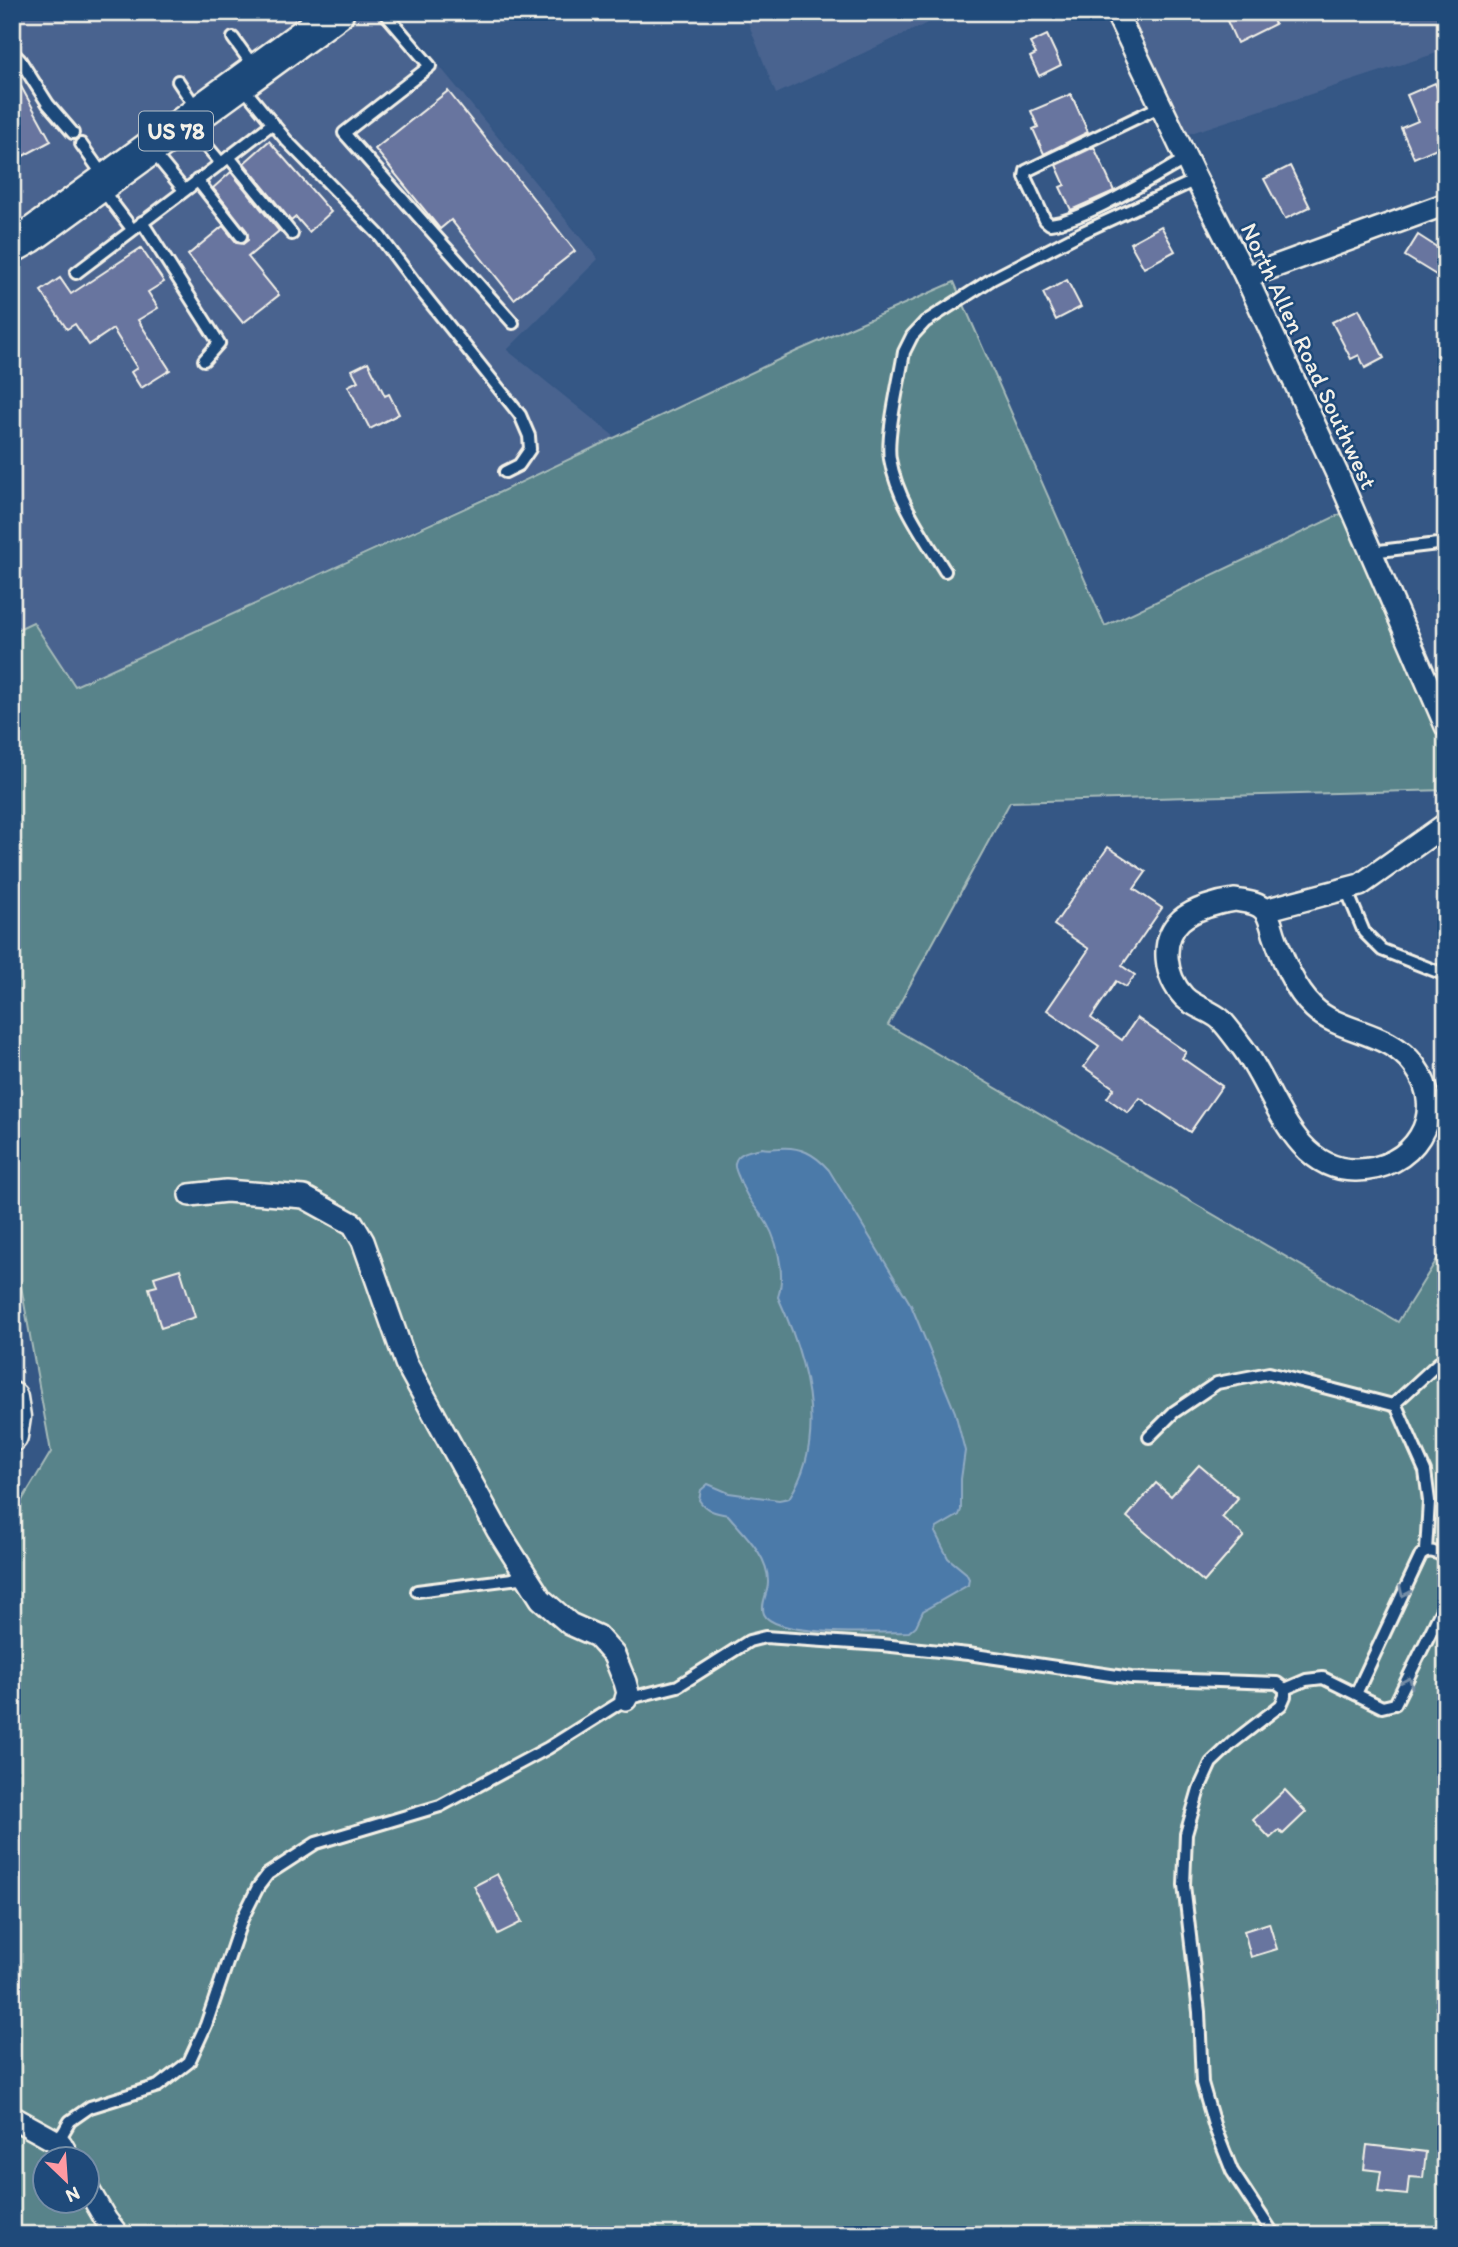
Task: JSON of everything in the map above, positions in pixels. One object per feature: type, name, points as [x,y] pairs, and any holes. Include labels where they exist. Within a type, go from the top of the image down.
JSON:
[{"type":"main road","name":"US 78","points":[[13,245],[30,236],[249,78],[321,20]]},
{"type":"street","name":"North Allen Road Southwest","points":[[1116,12],[1196,180],[1246,277],[1371,552],[1446,726]]},
{"type":"street","points":[[1246,277],[1446,204]]},
{"type":"street","points":[[1265,911],[1286,966],[1315,1010],[1388,1043],[1405,1055],[1422,1077],[1429,1110],[1423,1133],[1398,1158],[1375,1169],[1335,1168],[1320,1162],[1304,1149],[1294,1137],[1258,1069],[1242,1045],[1220,1019],[1185,997],[1170,975],[1167,961],[1169,936],[1181,920],[1221,901],[1235,900],[1254,904],[1265,911],[1360,885],[1446,824]]},
{"type":"street","points":[[190,1195],[226,1191],[304,1197],[353,1224],[363,1241],[406,1363],[498,1531],[541,1599],[570,1623],[597,1636],[614,1655],[625,1682],[626,1699]]},
{"type":"street","points":[[12,1398],[15,1417],[12,1436]]},
{"type":"street","points":[[12,2117],[56,2146]]},
{"type":"street","points":[[102,2213],[118,2235]]},
{"type":"lane","points":[[383,12],[430,66],[344,133],[513,323]]},
{"type":"lane","points":[[233,38],[249,78],[273,123],[379,235],[520,415],[529,436],[530,449],[519,465],[505,472]]},
{"type":"lane","points":[[12,52],[48,104],[73,132]]},
{"type":"lane","points":[[178,81],[193,118],[225,160],[292,234]]},
{"type":"lane","points":[[1161,106],[1026,171],[1026,177],[1045,220],[1050,225],[1062,223],[1104,204],[1186,159]]},
{"type":"lane","points":[[76,273],[273,123]]},
{"type":"lane","points":[[80,144],[132,229]]},
{"type":"lane","points":[[151,149],[184,190]]},
{"type":"lane","points":[[197,180],[241,236]]},
{"type":"lane","points":[[944,571],[908,509],[895,480],[890,457],[904,352],[912,336],[925,322],[992,279],[1083,232],[1196,180]]},
{"type":"lane","points":[[142,222],[219,343],[204,360]]},
{"type":"lane","points":[[1371,552],[1446,542]]},
{"type":"lane","points":[[1346,889],[1364,932],[1382,950],[1446,975]]},
{"type":"lane","points":[[1149,1437],[1174,1412],[1217,1383],[1269,1373],[1393,1405],[1446,1356]]},
{"type":"lane","points":[[1395,1403],[1425,1471],[1429,1501],[1426,1551]]},
{"type":"lane","points":[[1356,1694],[1421,1555],[1432,1551],[1446,1557]]},
{"type":"lane","points":[[417,1591],[528,1577]]},
{"type":"lane","points":[[1285,1689],[1306,1680],[1323,1678],[1382,1707],[1395,1704],[1446,1601]]},
{"type":"lane","points":[[64,2146],[63,2133],[70,2121],[90,2107],[158,2086],[188,2062],[206,2025],[242,1919],[258,1886],[268,1874],[316,1843],[440,1806],[548,1748],[626,1699],[678,1686],[749,1641],[765,1637],[882,1644],[1131,1678],[1277,1683],[1285,1689]]},
{"type":"lane","points":[[1273,2235],[1232,2171],[1215,2128],[1202,2083],[1199,2012],[1184,1885],[1186,1834],[1199,1789],[1211,1763],[1281,1704],[1285,1689]]},
{"type":"shaded area","points":[[12,12],[395,12],[598,259],[507,350],[615,437],[75,686],[34,622],[12,632]]},
{"type":"shaded area","points":[[744,12],[951,12],[776,94]]},
{"type":"shaded area","points":[[1118,12],[1446,12],[1446,50],[1185,135]]},
{"type":"shaded area","points":[[762,1148],[800,1150],[813,1155],[829,1170],[911,1305],[955,1412],[965,1451],[961,1510],[959,1515],[937,1528],[935,1532],[948,1558],[966,1573],[968,1585],[923,1611],[916,1626],[909,1632],[831,1632],[788,1627],[772,1622],[763,1610],[768,1583],[760,1555],[728,1515],[708,1509],[699,1500],[701,1490],[708,1484],[729,1493],[779,1500],[789,1498],[801,1475],[808,1450],[809,1398],[797,1346],[778,1297],[781,1277],[776,1243],[767,1223],[746,1193],[735,1167],[736,1159],[742,1154]]},
{"type":"green space","points":[[954,282],[1105,626],[1351,509],[1446,713],[1446,790],[1010,802],[888,1025],[1398,1322],[1446,1245],[1446,2235],[12,2235],[12,1517],[51,1452],[21,1286],[12,1273],[12,632],[33,622],[75,686],[496,494],[797,351]]},
{"type":"building","points":[[1223,12],[1269,12],[1275,24],[1237,43]]},
{"type":"building","points":[[1047,35],[1061,65],[1039,76],[1030,57],[1036,54],[1030,43]]},
{"type":"building","points":[[12,70],[51,141],[12,162]]},
{"type":"building","points":[[1435,83],[1446,108],[1446,144],[1414,158],[1401,128],[1418,121],[1407,95]]},
{"type":"building","points":[[448,91],[575,251],[514,299],[451,220],[440,229],[375,149]]},
{"type":"building","points":[[1071,94],[1088,132],[1044,154],[1033,129],[1038,127],[1031,111]]},
{"type":"building","points":[[269,141],[331,212],[309,232],[296,217],[291,221],[244,163]]},
{"type":"building","points":[[1094,147],[1114,191],[1071,210],[1060,187],[1065,185],[1056,165]]},
{"type":"building","points":[[1290,166],[1310,207],[1285,219],[1264,179]]},
{"type":"building","points":[[231,172],[279,231],[248,257],[279,295],[243,323],[188,255],[223,226],[237,243],[243,244],[248,240],[247,231],[213,188]]},
{"type":"building","points":[[1161,226],[1175,251],[1144,268],[1130,243]]},
{"type":"building","points":[[1418,235],[1446,253],[1446,281],[1405,256]]},
{"type":"building","points":[[141,248],[164,282],[148,292],[158,308],[138,320],[170,370],[141,388],[131,372],[137,368],[113,329],[89,345],[75,324],[67,329],[41,291],[60,278],[71,294]]},
{"type":"building","points":[[1067,280],[1081,307],[1056,320],[1043,293]]},
{"type":"building","points":[[1359,309],[1384,358],[1365,368],[1359,355],[1351,359],[1332,322]]},
{"type":"building","points":[[368,362],[385,396],[389,394],[399,414],[370,429],[348,386],[358,381],[352,370]]},
{"type":"building","points":[[1108,847],[1146,872],[1134,889],[1162,908],[1122,966],[1135,975],[1126,987],[1116,981],[1091,1018],[1122,1040],[1137,1018],[1186,1052],[1182,1058],[1222,1086],[1190,1132],[1140,1098],[1128,1113],[1107,1098],[1114,1088],[1084,1067],[1099,1046],[1047,1010],[1089,949],[1054,925]]},
{"type":"building","points":[[180,1269],[195,1317],[161,1328],[149,1288],[157,1286],[154,1277]]},
{"type":"building","points":[[1199,1465],[1238,1498],[1222,1517],[1244,1536],[1204,1582],[1127,1517],[1156,1483],[1171,1496]]},
{"type":"building","points":[[1285,1790],[1306,1812],[1283,1834],[1279,1830],[1270,1838],[1253,1820]]},
{"type":"building","points":[[497,1874],[522,1922],[498,1934],[474,1886]]},
{"type":"building","points":[[1269,1923],[1277,1949],[1251,1957],[1244,1931]]},
{"type":"building","points":[[1367,2145],[1426,2152],[1423,2178],[1409,2177],[1407,2195],[1378,2192],[1381,2171],[1364,2169]]}]
